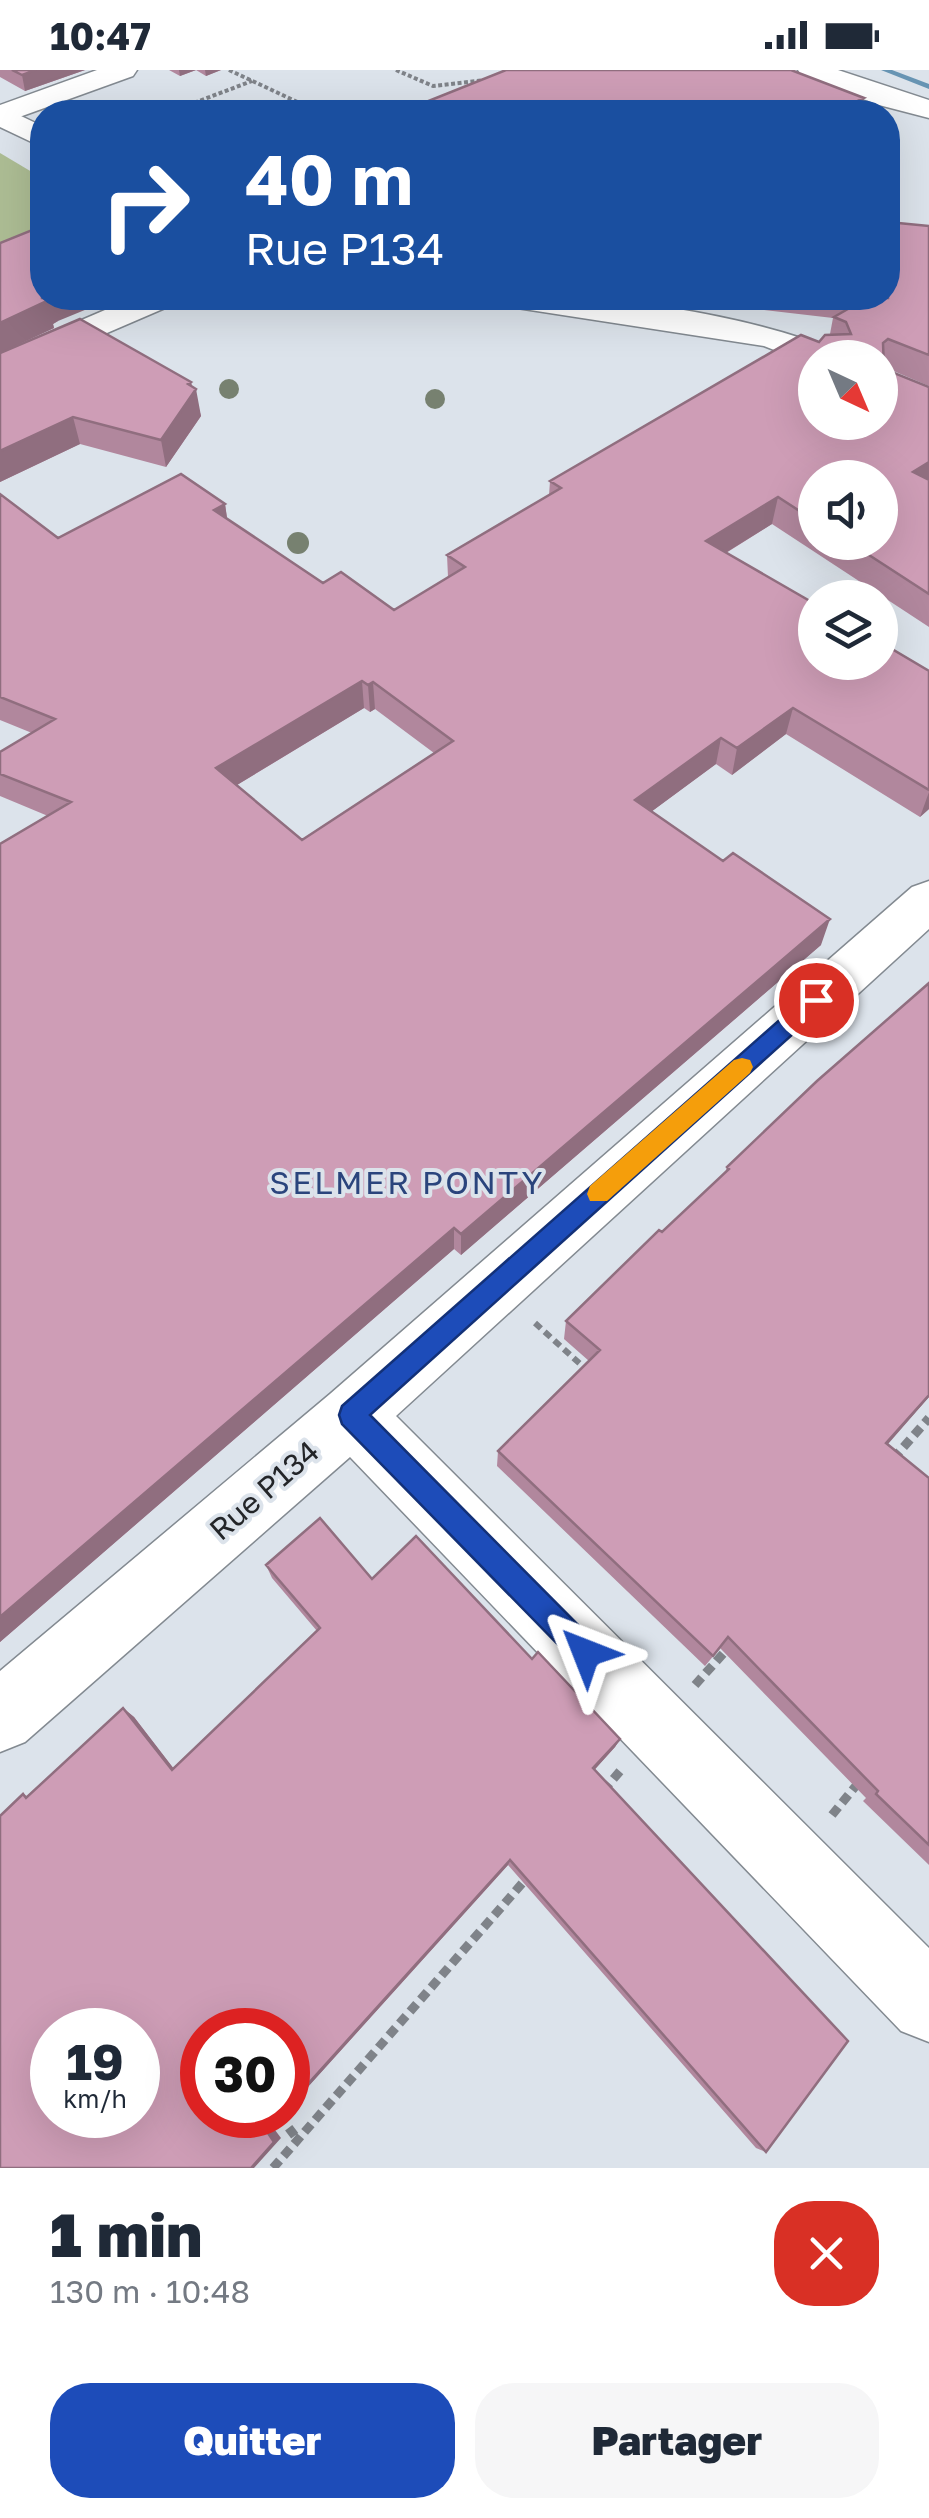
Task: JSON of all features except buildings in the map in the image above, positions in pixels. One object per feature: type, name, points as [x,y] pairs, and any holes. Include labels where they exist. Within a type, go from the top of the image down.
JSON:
[{"type":"street","points":[[41,100],[123,70]]},
{"type":"street","points":[[812,70],[893,100]]},
{"type":"street","points":[[846,70],[904,92],[929,108]]},
{"type":"street","points":[[900,101],[929,108]]},
{"type":"street","points":[[0,115],[30,104]]},
{"type":"street","points":[[0,115],[30,131]]},
{"type":"street","points":[[0,368],[133,310]]},
{"type":"street","points":[[595,310],[772,337],[798,347]]},
{"type":"street","name":"Rue P134","points":[[0,1717],[352,1415],[929,900]]},
{"type":"street","points":[[352,1415],[929,2003]]},
{"type":"path","points":[[230,70],[293,100]]},
{"type":"path","points":[[396,70],[434,86],[502,78]]},
{"type":"path","points":[[202,100],[253,81]]},
{"type":"path","points":[[534,1323],[594,1376]]},
{"type":"path","points":[[882,1472],[929,1418]]},
{"type":"path","points":[[880,1444],[894,1457]]},
{"type":"path","points":[[594,1800],[737,1637]]},
{"type":"path","points":[[794,1862],[868,1772]]},
{"type":"path","points":[[273,2168],[530,1874]]},
{"type":"green space","points":[[0,153],[30,171],[30,241],[0,254]]},
{"type":"waterway","points":[[885,70],[929,87]]},
{"type":"slow traffic","points":[[599,1194],[742,1067]]},
{"type":"district","name":"SELMER PONTY","points":[[407,1182]]},
{"type":"route","points":[[586,1653],[352,1415],[816,1000]]}]
